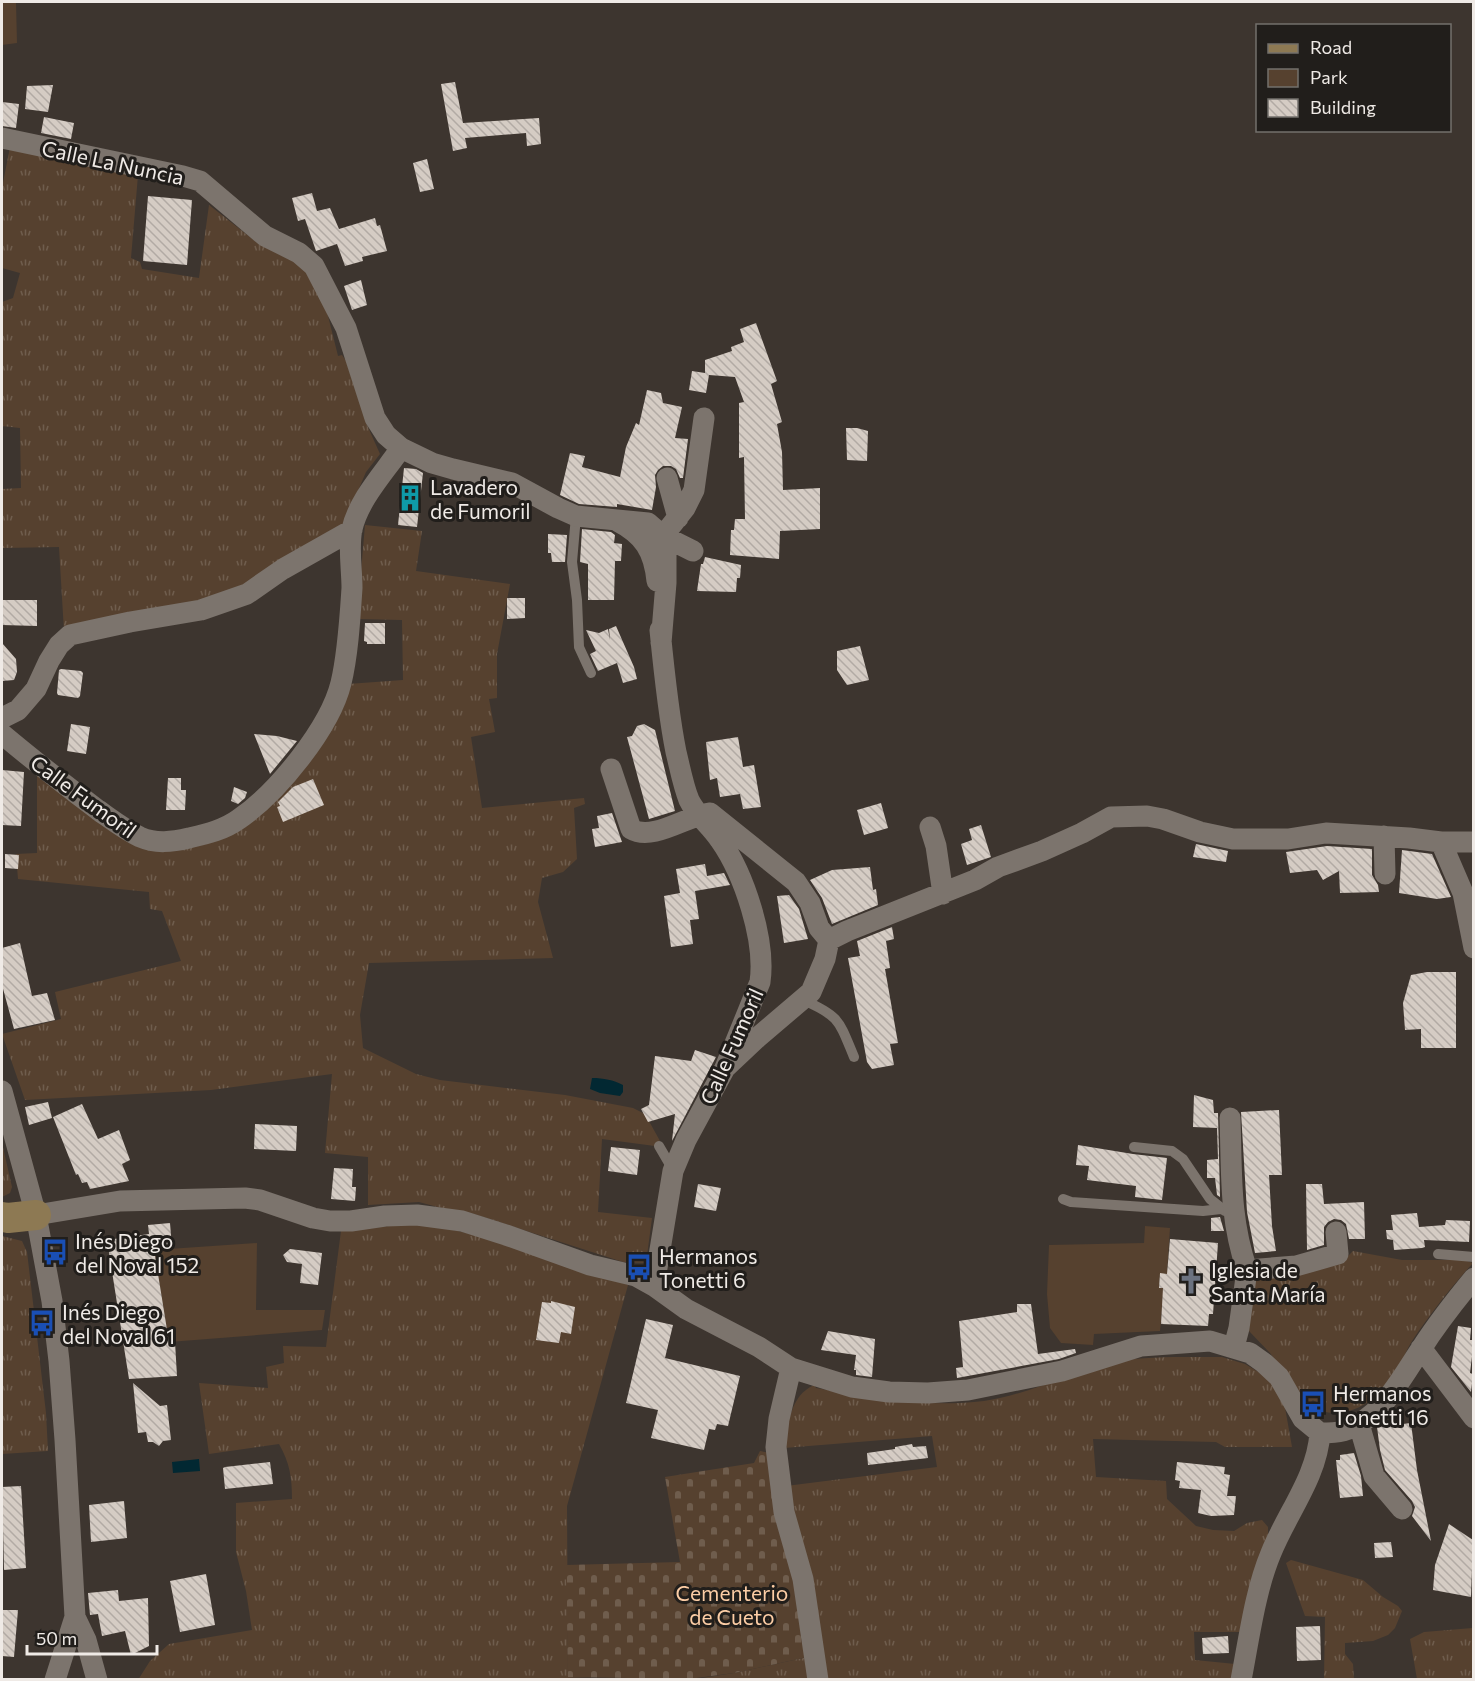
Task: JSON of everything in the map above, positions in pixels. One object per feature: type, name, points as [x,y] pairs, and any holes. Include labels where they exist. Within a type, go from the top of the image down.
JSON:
[{"type":"main road","points":[[2,1216],[8,1218],[36,1215]]},
{"type":"street","name":"Calle La Nuncia","points":[[2,138],[200,181],[265,236],[299,253],[314,266],[346,327],[375,418],[386,435],[401,448]]},
{"type":"street","points":[[663,536],[690,501],[694,490],[704,418]]},
{"type":"street","name":"Calle Fumoril","points":[[2,734],[58,781],[141,838],[159,842],[177,841],[222,830],[238,820],[252,809],[298,761],[329,712],[341,685],[352,588],[352,531],[359,509],[401,448],[432,463],[512,483],[576,516],[648,523],[663,536],[693,551]]},
{"type":"street","points":[[667,478],[678,518]]},
{"type":"street","name":"Calle Fumoril","points":[[615,520],[632,529],[652,553],[656,573],[667,700],[681,776],[690,802],[722,842],[743,882],[759,945],[762,967],[760,982],[725,1068],[686,1140],[673,1171],[654,1286]]},
{"type":"street","points":[[2,718],[18,710],[36,689],[59,645],[70,635],[201,610],[247,594],[283,570],[352,531]]},
{"type":"street","name":"Calle Fumoril","points":[[661,643],[666,583],[666,551],[663,536]]},
{"type":"street","points":[[611,769],[631,829],[637,833],[661,830],[679,825],[698,814],[710,813],[796,882],[810,903],[819,928],[830,940]]},
{"type":"street","points":[[725,1068],[811,992],[825,959],[830,940],[943,894],[998,867],[1042,851],[1111,817],[1147,816],[1233,839],[1288,839],[1326,833],[1441,842],[1473,842]]},
{"type":"street","points":[[930,827],[936,846],[943,894]]},
{"type":"street","points":[[1384,836],[1384,874]]},
{"type":"street","points":[[1441,842],[1463,893],[1473,948]]},
{"type":"street","points":[[2,1091],[36,1215],[52,1301],[59,1361],[75,1617],[55,1680]]},
{"type":"street","points":[[1230,1118],[1227,1212],[1247,1270],[1234,1347]]},
{"type":"street","points":[[36,1215],[120,1201],[213,1198],[260,1200],[313,1218],[330,1221],[417,1215],[462,1221],[590,1265],[636,1276],[686,1309],[759,1347],[792,1368],[852,1387],[889,1392],[928,1393],[968,1390],[1062,1371],[1141,1346],[1210,1341],[1250,1353],[1279,1377],[1303,1419],[1320,1433],[1342,1431],[1359,1424],[1379,1408],[1397,1387],[1421,1348],[1473,1278]]},
{"type":"street","points":[[1247,1270],[1296,1266],[1338,1254],[1336,1232]]},
{"type":"street","points":[[1421,1348],[1473,1418]]},
{"type":"street","points":[[792,1368],[779,1419],[776,1447],[784,1512],[803,1579],[818,1680]]},
{"type":"street","points":[[1359,1424],[1374,1476],[1402,1509]]},
{"type":"street","points":[[1241,1680],[1267,1563],[1307,1480],[1318,1449],[1320,1433]]},
{"type":"street","points":[[75,1617],[86,1640],[97,1680]]},
{"type":"lane","points":[[576,516],[572,562],[577,600],[579,647],[591,673]]},
{"type":"lane","points":[[803,1000],[825,1009],[837,1020],[854,1057]]},
{"type":"lane","points":[[659,1146],[673,1171]]},
{"type":"lane","points":[[1134,1147],[1172,1151],[1177,1154],[1183,1159],[1210,1199],[1227,1212]]},
{"type":"lane","points":[[1063,1199],[1071,1202],[1227,1212]]},
{"type":"lane","points":[[1438,1254],[1473,1257]]},
{"type":"green space","points":[[2,2],[16,2],[17,43],[2,45]]},
{"type":"green space","points":[[10,147],[138,175],[131,258],[140,262],[142,269],[199,278],[209,205],[259,244],[303,265],[327,312],[338,356],[342,355],[346,361],[367,425],[380,454],[366,472],[345,521],[339,529],[272,577],[212,602],[64,631],[59,547],[2,548],[2,489],[21,488],[20,428],[2,426],[2,302],[13,298],[20,273],[2,268],[2,188]]},
{"type":"green space","points":[[365,525],[422,531],[416,571],[510,584],[497,654],[497,698],[489,699],[495,732],[471,737],[482,808],[584,798],[585,804],[574,808],[577,859],[563,872],[542,878],[538,902],[553,958],[369,963],[360,1015],[363,1048],[416,1074],[440,1080],[565,1095],[633,1108],[645,1114],[660,1141],[655,1146],[602,1139],[598,1212],[652,1218],[646,1263],[623,1262],[471,1213],[419,1202],[368,1205],[368,1157],[325,1153],[332,1074],[211,1090],[25,1100],[2,1034],[61,1019],[55,992],[181,961],[162,911],[150,909],[149,892],[18,879],[16,854],[37,853],[37,771],[133,843],[230,833],[348,684],[403,680],[402,620],[357,619]]},
{"type":"green space","points":[[2,1143],[12,1187],[10,1193],[2,1197]]},
{"type":"green space","points":[[409,1224],[437,1227],[493,1240],[628,1285],[567,1506],[568,1677],[617,1679],[138,1680],[150,1661],[169,1644],[252,1630],[246,1591],[236,1552],[236,1503],[292,1499],[290,1471],[279,1444],[209,1454],[199,1383],[268,1388],[266,1367],[284,1363],[283,1346],[326,1347],[341,1231]]},
{"type":"green space","points":[[1145,1226],[1170,1228],[1167,1274],[1160,1274],[1159,1288],[1166,1288],[1160,1331],[1094,1334],[1093,1345],[1061,1343],[1050,1328],[1047,1294],[1049,1245],[1144,1243]]},
{"type":"green space","points":[[2,1236],[22,1241],[27,1252],[46,1413],[48,1451],[2,1454]]},
{"type":"green space","points":[[257,1243],[256,1310],[325,1310],[322,1330],[169,1342],[154,1250]]},
{"type":"green space","points":[[1353,1251],[1402,1260],[1464,1260],[1473,1263],[1426,1321],[1383,1389],[1356,1409],[1333,1413],[1321,1411],[1322,1407],[1313,1400],[1309,1404],[1270,1353],[1249,1331],[1253,1275],[1345,1259]]},
{"type":"green space","points":[[1164,1357],[1222,1357],[1245,1364],[1272,1380],[1284,1402],[1292,1447],[1225,1447],[1216,1442],[1093,1439],[1096,1477],[1166,1481],[1167,1499],[1196,1526],[1234,1531],[1247,1523],[1262,1520],[1268,1527],[1243,1632],[1194,1632],[1195,1660],[1235,1664],[1232,1680],[824,1679],[786,1486],[937,1467],[932,1436],[784,1448],[795,1403],[806,1390],[814,1385],[816,1388],[899,1401],[963,1403],[1017,1394],[1115,1362]]},
{"type":"green space","name":"Cementerio de Cueto","points":[[760,1451],[770,1453],[812,1656],[734,1673],[689,1679],[568,1677],[566,1565],[680,1562],[665,1477],[754,1463]]},
{"type":"green space","points":[[1291,1560],[1363,1580],[1402,1611],[1395,1628],[1388,1635],[1373,1641],[1345,1643],[1345,1654],[1353,1664],[1354,1679],[1324,1679],[1325,1617],[1305,1616],[1286,1563]]},
{"type":"green space","points":[[1473,1628],[1473,1679],[1417,1679],[1410,1639],[1424,1632]]},
{"type":"green space","points":[[812,1656],[814,1680],[689,1680],[734,1673]]},
{"type":"water","points":[[592,1078],[619,1083],[623,1085],[623,1092],[620,1096],[590,1089]]},
{"type":"water","points":[[199,1459],[200,1471],[173,1473],[172,1462]]},
{"type":"building","points":[[455,82],[463,123],[539,118],[541,144],[527,146],[526,133],[465,138],[467,148],[453,151],[441,84]]},
{"type":"building","points":[[53,85],[48,112],[25,109],[27,86]]},
{"type":"building","points":[[2,102],[19,104],[16,128],[2,126]]},
{"type":"building","points":[[44,117],[74,123],[71,139],[41,133]]},
{"type":"building","points":[[427,159],[434,189],[420,192],[413,163]]},
{"type":"building","points":[[312,193],[317,211],[330,208],[339,229],[375,218],[377,226],[380,225],[387,251],[362,257],[363,261],[345,266],[337,244],[316,251],[305,219],[298,221],[292,198]]},
{"type":"building","points":[[148,196],[192,200],[187,265],[143,261]]},
{"type":"building","points":[[361,280],[367,305],[352,310],[344,286]]},
{"type":"building","points":[[756,323],[777,381],[771,384],[782,422],[777,424],[782,452],[783,490],[820,488],[820,529],[780,531],[779,559],[730,555],[731,530],[734,530],[735,519],[745,519],[744,457],[739,458],[739,403],[744,402],[735,377],[709,375],[706,393],[689,390],[692,371],[705,373],[705,360],[732,351],[731,347],[744,342],[740,329]]},
{"type":"building","points":[[647,390],[661,393],[663,403],[682,407],[675,438],[688,439],[683,478],[680,478],[676,469],[671,466],[663,466],[658,470],[655,475],[656,487],[652,510],[617,504],[617,507],[579,504],[560,495],[570,453],[585,456],[582,467],[620,477],[626,447],[636,423],[639,425]]},
{"type":"building","points":[[846,428],[868,431],[867,461],[847,460]]},
{"type":"building","name":"Lavadero de Fumoril","points":[[404,468],[416,469],[423,473],[417,527],[398,525]]},
{"type":"building","points":[[582,529],[611,532],[615,535],[614,543],[622,544],[621,561],[615,561],[614,600],[588,600],[588,564],[580,562]]},
{"type":"building","points":[[548,534],[567,535],[565,562],[552,562],[551,553],[548,553]]},
{"type":"building","points":[[705,557],[741,565],[736,592],[697,591],[701,564]]},
{"type":"building","points":[[507,598],[525,598],[525,618],[507,619]]},
{"type":"building","points":[[2,600],[37,600],[37,626],[2,625]]},
{"type":"building","points":[[365,623],[385,623],[385,644],[367,644],[364,641]]},
{"type":"building","points":[[616,626],[637,679],[623,683],[617,663],[598,671],[590,654],[596,651],[586,630],[599,633],[608,629],[610,640],[609,629]]},
{"type":"building","points":[[2,643],[16,659],[17,672],[14,680],[2,681]]},
{"type":"building","points":[[860,646],[869,680],[847,685],[837,670],[837,651]]},
{"type":"building","points":[[59,670],[83,673],[78,698],[58,695]]},
{"type":"building","points":[[71,724],[90,727],[86,754],[67,751]]},
{"type":"building","points":[[644,724],[655,730],[675,811],[649,819],[627,737],[632,736],[637,726]]},
{"type":"building","points":[[254,734],[277,736],[297,741],[270,774]]},
{"type":"building","points":[[738,737],[743,767],[754,765],[761,807],[743,809],[740,794],[720,797],[717,778],[710,780],[706,742]]},
{"type":"building","points":[[2,770],[24,772],[21,826],[2,825]]},
{"type":"building","points":[[168,778],[181,778],[181,790],[186,790],[185,810],[166,810]]},
{"type":"building","points":[[313,779],[324,805],[283,822],[277,807],[280,806],[278,802],[293,787]]},
{"type":"building","points":[[234,787],[247,792],[245,798],[238,804],[231,801]]},
{"type":"building","points":[[881,803],[888,828],[864,835],[857,810]]},
{"type":"building","points":[[612,813],[622,842],[595,847],[592,829],[599,828],[597,816]]},
{"type":"building","points":[[981,825],[991,857],[967,865],[961,844],[972,840],[969,829]]},
{"type":"building","points":[[1196,844],[1228,851],[1226,862],[1193,857]]},
{"type":"building","points":[[1327,846],[1372,849],[1372,875],[1379,892],[1340,893],[1339,871],[1323,880],[1317,870],[1290,873],[1286,852]]},
{"type":"building","points":[[1402,850],[1432,854],[1451,897],[1437,899],[1399,893]]},
{"type":"building","points":[[5,854],[19,855],[18,869],[5,868]]},
{"type":"building","points":[[705,864],[707,876],[724,873],[730,885],[695,891],[699,919],[690,920],[693,944],[671,947],[664,896],[680,893],[676,869]]},
{"type":"building","points":[[870,867],[873,890],[876,889],[878,905],[832,924],[822,898],[810,880],[832,870]]},
{"type":"building","points":[[789,895],[799,909],[808,939],[784,943],[777,896]]},
{"type":"building","points":[[892,927],[894,939],[886,941],[890,968],[885,969],[898,1043],[890,1044],[894,1065],[872,1069],[867,1062],[848,958],[860,956],[857,941]]},
{"type":"building","points":[[20,943],[32,996],[47,993],[55,1020],[14,1029],[2,985],[2,948]]},
{"type":"building","points":[[1427,972],[1456,972],[1456,1048],[1421,1048],[1421,1029],[1405,1030],[1403,1003],[1411,975]]},
{"type":"building","points":[[695,1050],[716,1057],[672,1141],[675,1114],[648,1122],[641,1109],[649,1105],[655,1056],[691,1061]]},
{"type":"building","points":[[1194,1095],[1213,1100],[1214,1113],[1218,1113],[1220,1197],[1217,1195],[1215,1178],[1207,1178],[1207,1160],[1218,1159],[1217,1128],[1193,1127]]},
{"type":"building","points":[[48,1102],[52,1118],[29,1125],[25,1107]]},
{"type":"building","points":[[82,1104],[98,1139],[119,1130],[130,1160],[122,1164],[129,1181],[90,1189],[87,1182],[82,1183],[78,1174],[76,1175],[53,1117]]},
{"type":"building","points":[[1279,1110],[1282,1175],[1269,1175],[1276,1251],[1255,1253],[1247,1212],[1241,1112]]},
{"type":"building","points":[[255,1124],[297,1126],[296,1151],[254,1149]]},
{"type":"building","points":[[1078,1145],[1167,1158],[1162,1200],[1135,1197],[1136,1186],[1087,1180],[1089,1166],[1076,1165]]},
{"type":"building","points":[[611,1147],[640,1150],[637,1175],[608,1171]]},
{"type":"building","points":[[334,1168],[353,1169],[352,1187],[356,1187],[355,1201],[331,1199]]},
{"type":"building","points":[[698,1184],[721,1188],[716,1211],[694,1207]]},
{"type":"building","points":[[1306,1184],[1322,1184],[1324,1204],[1364,1202],[1365,1239],[1349,1239],[1346,1224],[1334,1219],[1324,1227],[1324,1245],[1307,1250]]},
{"type":"building","points":[[1417,1213],[1419,1227],[1445,1225],[1446,1220],[1470,1221],[1469,1242],[1424,1240],[1425,1247],[1422,1248],[1394,1250],[1393,1240],[1387,1239],[1386,1230],[1393,1230],[1391,1215]]},
{"type":"building","points":[[1220,1217],[1224,1231],[1211,1231],[1211,1218]]},
{"type":"building","points":[[170,1223],[172,1247],[154,1249],[169,1342],[175,1342],[177,1376],[129,1379],[107,1240],[149,1234],[148,1225]]},
{"type":"building","name":"Iglesia de Santa María","points":[[1170,1239],[1218,1243],[1213,1314],[1209,1314],[1208,1326],[1161,1324],[1163,1288],[1159,1288],[1160,1273],[1167,1274]]},
{"type":"building","points":[[290,1249],[322,1253],[318,1285],[300,1283],[302,1264],[287,1262],[283,1255]]},
{"type":"building","points":[[551,1301],[575,1307],[571,1334],[561,1332],[559,1343],[536,1340],[542,1302],[551,1303]]},
{"type":"building","points":[[1017,1304],[1031,1304],[1038,1354],[1075,1349],[1076,1353],[1059,1359],[957,1378],[956,1368],[963,1367],[959,1321],[1017,1312]]},
{"type":"building","points":[[646,1319],[673,1325],[665,1358],[740,1376],[728,1426],[717,1424],[715,1430],[709,1429],[704,1450],[651,1438],[658,1410],[626,1403]]},
{"type":"building","points":[[1458,1326],[1471,1328],[1470,1340],[1473,1340],[1473,1348],[1470,1373],[1473,1374],[1471,1392],[1451,1367]]},
{"type":"building","points":[[828,1331],[875,1339],[872,1377],[856,1375],[856,1370],[854,1370],[856,1355],[821,1350]]},
{"type":"building","points":[[133,1383],[160,1406],[167,1405],[171,1440],[163,1441],[159,1446],[148,1442],[146,1432],[138,1433]]},
{"type":"building","points":[[1411,1423],[1417,1470],[1431,1541],[1412,1516],[1415,1507],[1412,1501],[1385,1470],[1380,1450],[1377,1427]]},
{"type":"building","points":[[912,1444],[913,1447],[926,1446],[928,1458],[868,1465],[867,1453]]},
{"type":"building","points":[[1354,1453],[1361,1476],[1363,1496],[1340,1498],[1336,1460],[1340,1460],[1340,1455]]},
{"type":"building","points":[[270,1462],[273,1484],[225,1489],[223,1468]]},
{"type":"building","points":[[1177,1462],[1225,1467],[1224,1474],[1230,1475],[1227,1496],[1236,1496],[1234,1515],[1211,1516],[1198,1513],[1201,1490],[1179,1488],[1180,1481],[1175,1480]]},
{"type":"building","points":[[21,1486],[26,1568],[4,1570],[2,1487]]},
{"type":"building","points":[[124,1501],[127,1538],[91,1542],[89,1505]]},
{"type":"building","points":[[1449,1524],[1473,1540],[1471,1597],[1433,1590],[1435,1565]]},
{"type":"building","points":[[1391,1542],[1393,1557],[1375,1558],[1374,1543]]},
{"type":"building","points":[[206,1574],[215,1625],[180,1632],[170,1581]]},
{"type":"building","points":[[118,1590],[119,1601],[148,1598],[149,1646],[131,1655],[125,1631],[102,1636],[98,1614],[90,1615],[88,1593]]},
{"type":"building","points":[[2,1610],[18,1610],[14,1657],[2,1656]]},
{"type":"building","points":[[1320,1626],[1321,1660],[1297,1661],[1296,1627]]},
{"type":"building","points":[[1228,1636],[1229,1653],[1203,1654],[1202,1638]]},
{"type":"place","name":"Lavadero de Fumoril","points":[[410,498]]},
{"type":"place","name":"Inés Diego del Noval 152","points":[[55,1252]]},
{"type":"place","name":"Hermanos Tonetti 6","points":[[639,1267]]},
{"type":"place","name":"Iglesia de Santa María","points":[[1191,1281]]},
{"type":"place","name":"Inés Diego del Noval 61","points":[[42,1323]]},
{"type":"place","name":"Hermanos Tonetti 16","points":[[1313,1404]]}]
